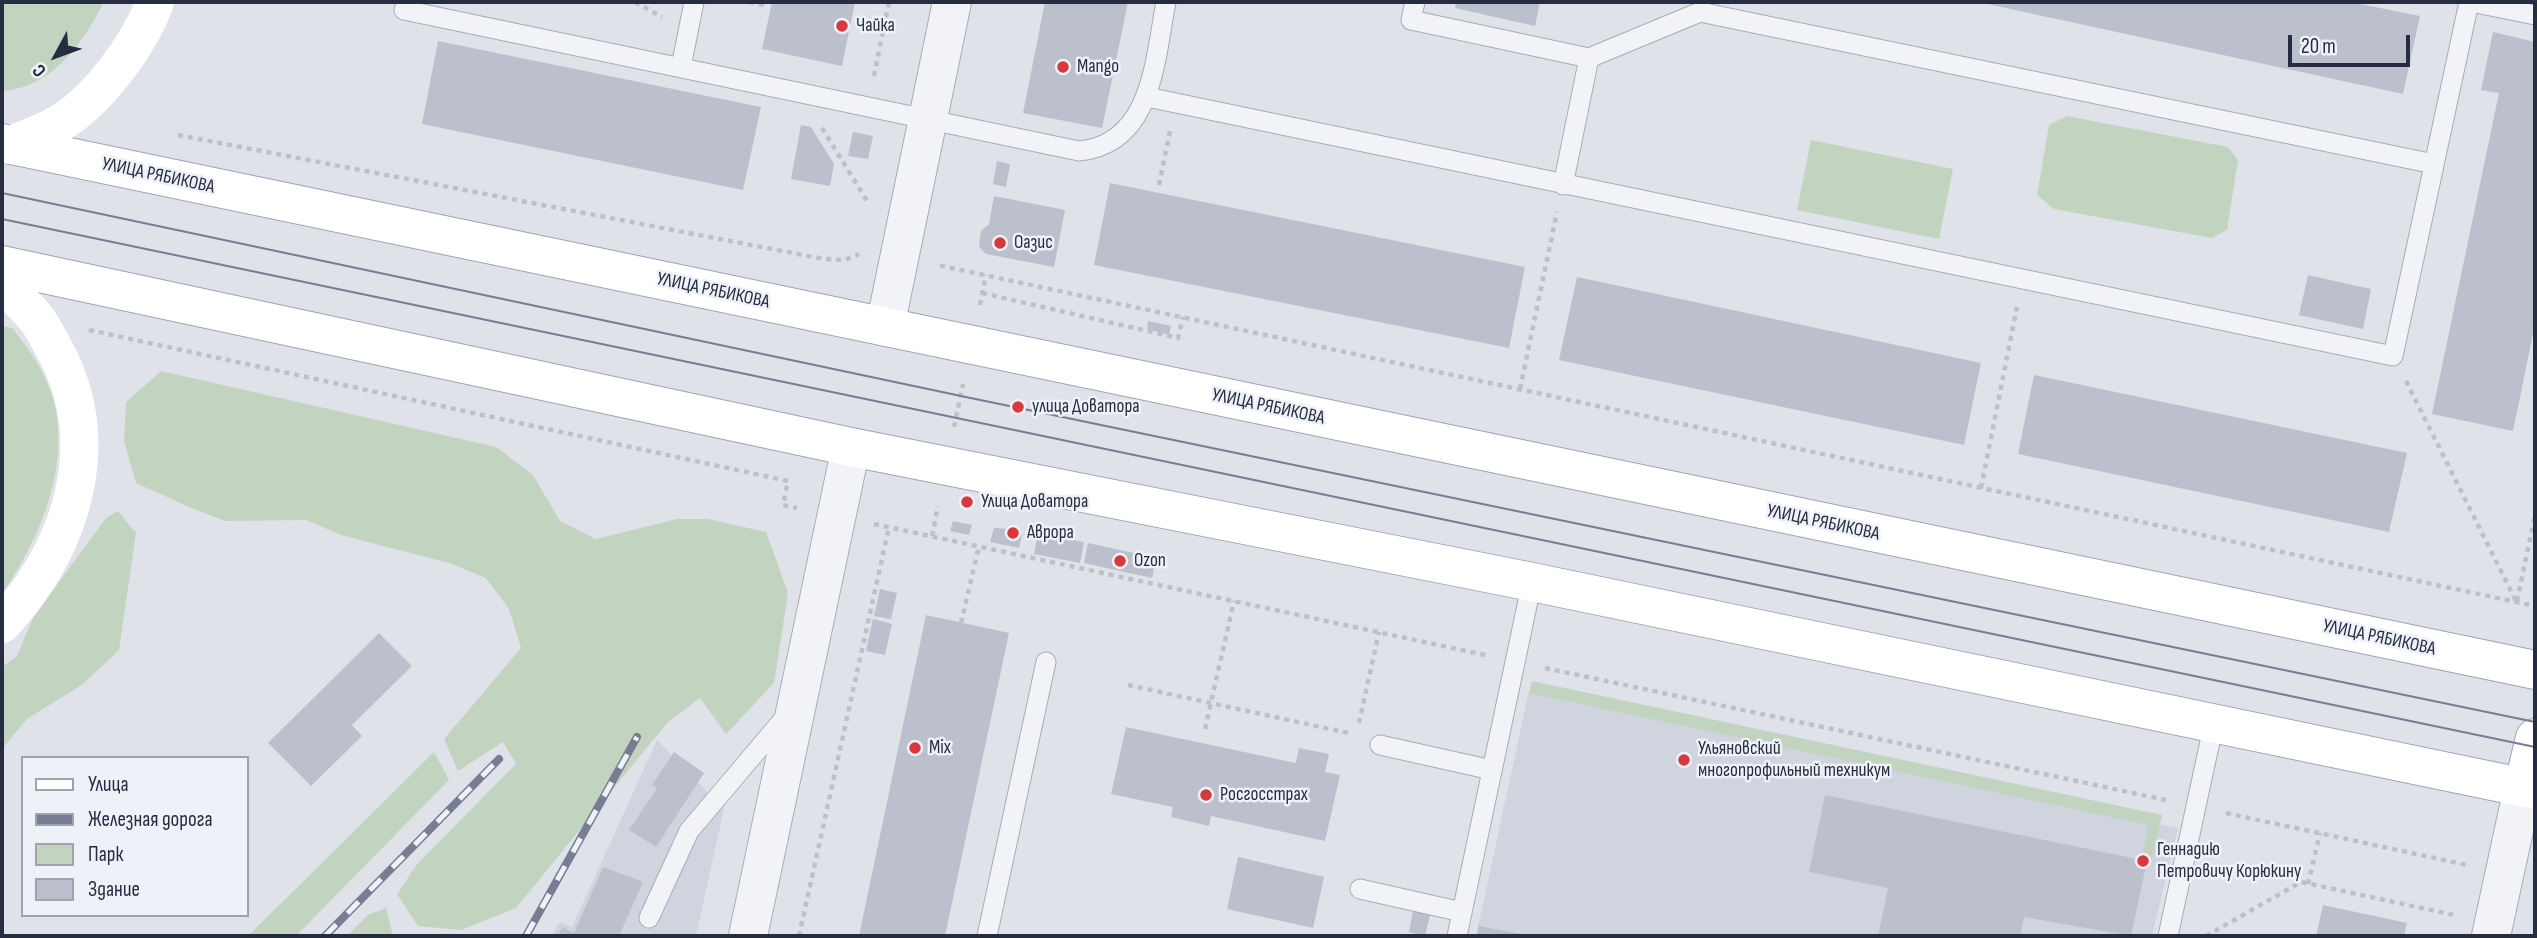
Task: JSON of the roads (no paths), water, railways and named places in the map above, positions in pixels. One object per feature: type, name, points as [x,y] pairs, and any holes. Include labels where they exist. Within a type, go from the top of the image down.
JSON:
[{"type":"main road","points":[[6,144],[56,125],[89,99],[117,69],[155,2]]},
{"type":"main road","name":"УЛИЦА РЯБИКОВА","points":[[6,144],[2535,670]]},
{"type":"main road","points":[[2,265],[851,447],[1532,582],[2529,789],[2535,738]]},
{"type":"main road","points":[[2,282],[37,318],[63,364],[76,400],[80,436],[77,473],[65,520],[42,573],[2,624]]},
{"type":"street","points":[[885,327],[952,2]]},
{"type":"street","points":[[748,936],[851,447]]},
{"type":"street","points":[[2491,936],[2529,789]]},
{"type":"lane","points":[[407,2],[404,10],[1079,151],[1090,150],[1127,129],[1138,115],[1147,97],[1166,2]]},
{"type":"lane","points":[[681,67],[694,2]]},
{"type":"lane","points":[[1415,2],[1411,20],[1589,58],[1701,7],[2434,163]]},
{"type":"lane","points":[[1147,97],[2393,356],[2470,2],[2535,15]]},
{"type":"lane","points":[[1563,185],[1589,58]]},
{"type":"lane","points":[[1457,936],[1532,582]]},
{"type":"lane","points":[[987,936],[1046,662]]},
{"type":"lane","points":[[649,918],[689,831],[798,702]]},
{"type":"lane","points":[[2168,936],[2214,723]]},
{"type":"lane","points":[[1380,746],[1492,769]]},
{"type":"lane","points":[[1360,889],[1462,912]]},
{"type":"tram line","points":[[2,193],[961,396],[2535,722]]},
{"type":"tram line","points":[[2,219],[2535,747]]},
{"type":"railway","points":[[526,936],[637,737]]},
{"type":"railway","points":[[325,936],[499,759]]},
{"type":"place","name":"Чайка","points":[[842,26]]},
{"type":"place","name":"Mango","points":[[1063,67]]},
{"type":"place","name":"Оазис","points":[[1000,243]]},
{"type":"place","name":"улица Доватора","points":[[1018,407]]},
{"type":"place","name":"Улица Доватора","points":[[967,502]]},
{"type":"place","name":"Аврора","points":[[1013,533]]},
{"type":"place","name":"Ozon","points":[[1120,561]]},
{"type":"place","name":"Mix","points":[[915,748]]},
{"type":"place","name":"Ульяновский многопрофильный техникум","points":[[1684,760]]},
{"type":"place","name":"Росгосстрах","points":[[1206,795]]},
{"type":"place","name":"Геннадию Петровичу Корюкину","points":[[2143,861]]}]
